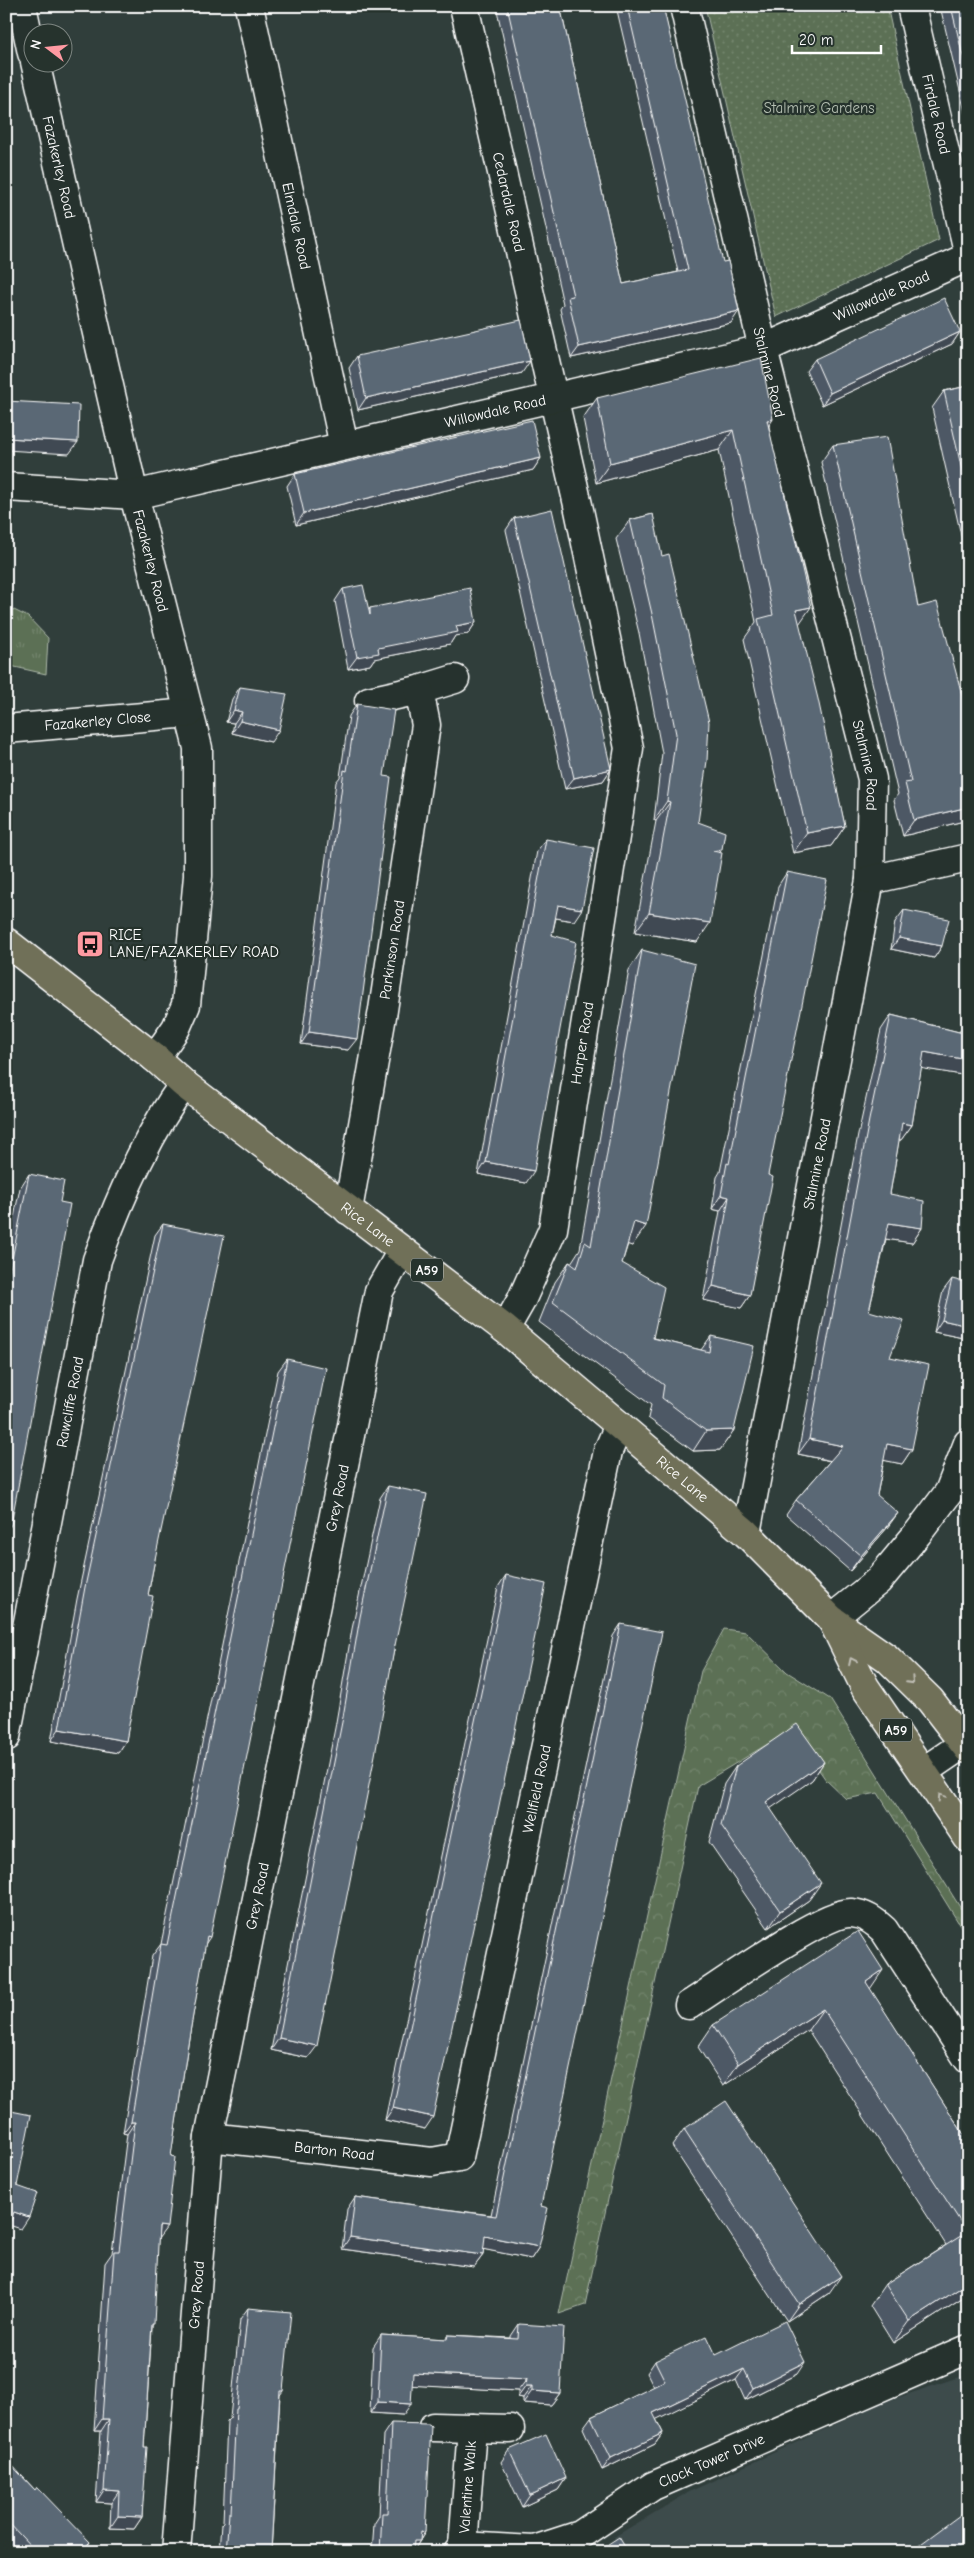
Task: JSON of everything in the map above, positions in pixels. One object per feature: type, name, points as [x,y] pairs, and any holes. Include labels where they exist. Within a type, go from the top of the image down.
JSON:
[{"type":"highway","name":"Rice Lane","points":[[6,942],[155,1058],[184,1084],[505,1329],[746,1533],[831,1618],[887,1658],[930,1700],[967,1745]]},
{"type":"highway","name":"Rice Lane","points":[[831,1618],[865,1687],[968,1838]]},
{"type":"street","points":[[22,6],[25,22]]},
{"type":"street","name":"Elmdale Road","points":[[248,6],[344,446]]},
{"type":"street","name":"Cedardale Road","points":[[464,6],[554,398],[629,748]]},
{"type":"street","name":"Stalmine Road","points":[[684,6],[763,350],[872,779],[870,880],[746,1533]]},
{"type":"street","name":"Firdale Road","points":[[911,6],[968,251]]},
{"type":"street","name":"Fazakerley Road","points":[[37,72],[134,495],[198,748],[198,876],[186,1005],[176,1028],[155,1058]]},
{"type":"street","name":"Willowdale Road","points":[[6,487],[134,495],[763,350],[968,258]]},
{"type":"street","points":[[369,700],[419,690],[455,679]]},
{"type":"street","name":"Parkinson Road","points":[[348,1210],[383,1010],[426,726],[419,690]]},
{"type":"street","name":"Fazakerley Close","points":[[6,729],[189,713]]},
{"type":"street","name":"Harper Road","points":[[505,1329],[521,1301],[553,1229],[629,748]]},
{"type":"street","points":[[870,880],[968,858]]},
{"type":"street","name":"Rawcliffe Road","points":[[6,1737],[97,1260],[115,1208],[169,1105],[184,1084]]},
{"type":"street","name":"Grey Road","points":[[176,2552],[209,2137],[379,1291],[402,1251]]},
{"type":"street","name":"Wellfield Road","points":[[460,2157],[608,1451],[619,1425]]},
{"type":"street","points":[[831,1618],[878,1582],[918,1533],[949,1492],[968,1443]]},
{"type":"street","points":[[924,1771],[967,1745]]},
{"type":"street","points":[[689,2005],[803,1932],[827,1919],[850,1912],[868,1916],[884,1930],[968,2060]]},
{"type":"street","name":"Barton Road","points":[[209,2137],[432,2162],[460,2157]]},
{"type":"street","name":"Clock Tower Drive","points":[[461,2549],[534,2550],[580,2535],[653,2486],[967,2353]]},
{"type":"street","name":"Valentine Walk","points":[[433,2427],[510,2429]]},
{"type":"street","name":"Valentine Walk","points":[[461,2549],[472,2428]]},
{"type":"shaded area","points":[[968,2374],[968,2552],[624,2552],[614,2537],[691,2491],[882,2403]]},
{"type":"green space","name":"Stalmire Gardens","points":[[705,6],[887,6],[939,240],[776,317]]},
{"type":"green space","points":[[6,606],[28,617],[48,638],[46,674],[6,665]]},
{"type":"green space","points":[[724,1629],[746,1632],[787,1672],[830,1699],[968,1920],[968,1938],[878,1793],[846,1799],[826,1780],[791,1730],[698,1786],[585,2305],[559,2314],[701,1671]]},
{"type":"building","points":[[507,6],[560,6],[623,284],[688,270],[627,6],[663,6],[723,262],[728,261],[739,311],[579,347],[568,297],[573,296]]},
{"type":"building","points":[[951,6],[968,6],[968,78]]},
{"type":"building","points":[[944,298],[960,332],[830,393],[815,359]]},
{"type":"building","points":[[521,320],[530,361],[366,398],[357,356]]},
{"type":"building","points":[[761,358],[773,419],[767,420],[811,607],[796,610],[818,699],[845,826],[807,833],[758,619],[773,615],[733,430],[610,463],[597,398]]},
{"type":"building","points":[[968,386],[968,497],[944,391]]},
{"type":"building","points":[[6,401],[79,405],[78,442],[6,438]]},
{"type":"building","points":[[532,420],[541,458],[304,513],[295,474]]},
{"type":"building","points":[[887,437],[918,607],[937,602],[968,717],[968,807],[914,820],[905,783],[911,782],[833,445]]},
{"type":"building","points":[[552,509],[611,769],[574,778],[514,518]]},
{"type":"building","points":[[653,514],[662,556],[669,554],[709,722],[707,761],[698,822],[725,832],[722,849],[713,851],[722,853],[710,923],[649,913],[670,802],[667,801],[676,734],[652,614],[630,520]]},
{"type":"building","points":[[363,585],[370,615],[370,608],[470,588],[476,622],[456,626],[458,632],[378,648],[379,653],[357,657],[343,589]]},
{"type":"building","points":[[240,687],[287,694],[279,730],[240,721],[242,712],[234,710]]},
{"type":"building","points":[[357,704],[394,710],[384,776],[391,777],[357,1039],[309,1032],[344,770],[347,771]]},
{"type":"building","points":[[546,839],[594,848],[582,909],[558,905],[552,935],[576,942],[534,1171],[486,1162]]},
{"type":"building","points":[[787,872],[827,880],[768,1175],[773,1177],[750,1295],[713,1286],[729,1197],[721,1195],[727,1163],[729,1164]]},
{"type":"building","points":[[904,910],[949,919],[942,946],[899,938]]},
{"type":"building","points":[[642,950],[695,964],[646,1226],[634,1222],[622,1263],[664,1287],[653,1338],[709,1352],[711,1336],[754,1346],[734,1430],[706,1431],[662,1398],[664,1385],[553,1302],[569,1262],[577,1268],[585,1242],[591,1246]]},
{"type":"building","points":[[891,1015],[963,1033],[966,1022],[968,1022],[968,1060],[924,1052],[912,1125],[902,1123],[890,1194],[924,1201],[922,1228],[889,1223],[869,1311],[904,1321],[890,1357],[929,1365],[912,1449],[887,1444],[877,1495],[898,1513],[861,1556],[796,1500],[843,1446],[809,1439],[869,1120]]},
{"type":"building","points":[[29,1174],[64,1181],[60,1202],[70,1204],[11,1525],[6,1525],[6,1289]]},
{"type":"building","points":[[163,1224],[224,1236],[148,1595],[153,1596],[126,1741],[59,1729],[85,1587]]},
{"type":"building","points":[[952,1279],[968,1283],[968,1326],[942,1320]]},
{"type":"building","points":[[287,1359],[326,1368],[210,1937],[207,1936],[188,2044],[171,2156],[175,2157],[167,2227],[159,2226],[154,2324],[152,2324],[144,2447],[147,2447],[142,2517],[118,2516],[119,2491],[104,2490],[109,2419],[102,2419],[114,2251],[119,2251],[135,2122],[131,2122],[161,1944],[167,1945]]},
{"type":"building","points":[[388,1486],[427,1494],[394,1650],[317,2046],[279,2038],[343,1717],[360,1617]]},
{"type":"building","points":[[506,1575],[546,1584],[433,2117],[393,2108]]},
{"type":"building","points":[[621,1624],[662,1632],[541,2206],[548,2208],[539,2247],[485,2236],[483,2255],[350,2237],[355,2197],[496,2216]]},
{"type":"building","points":[[797,1724],[824,1762],[766,1802],[821,1883],[780,1911],[721,1825],[736,1766]]},
{"type":"building","points":[[858,1931],[883,1970],[866,1982],[968,2141],[968,2283],[909,2321],[885,2284],[967,2232],[823,2009],[738,2064],[713,2025]]},
{"type":"building","points":[[726,2101],[841,2276],[799,2304],[684,2129]]},
{"type":"building","points":[[6,2110],[31,2115],[17,2186],[37,2193],[29,2217],[14,2212],[6,2236]]},
{"type":"building","points":[[248,2308],[291,2312],[283,2391],[280,2391],[271,2552],[226,2552],[229,2513],[231,2513],[236,2409]]},
{"type":"building","points":[[785,2321],[805,2362],[753,2388],[744,2369],[653,2413],[663,2433],[611,2458],[591,2417],[665,2381],[655,2361],[707,2336],[716,2355]]},
{"type":"building","points":[[519,2324],[564,2327],[560,2393],[532,2391],[532,2386],[526,2386],[527,2379],[413,2373],[411,2404],[378,2402],[381,2335],[447,2339],[448,2335],[518,2339]]},
{"type":"building","points":[[391,2423],[429,2424],[431,2426],[425,2532],[421,2531],[420,2541],[414,2541],[413,2552],[380,2552],[382,2513],[387,2513]]},
{"type":"building","points":[[546,2434],[566,2478],[530,2495],[509,2450]]},
{"type":"building","points":[[6,2459],[35,2490],[37,2487],[90,2542],[80,2552],[36,2552],[6,2520]]},
{"type":"building","points":[[968,2509],[968,2552],[910,2552]]},
{"type":"building","points":[[619,2537],[628,2552],[596,2552]]},
{"type":"place","name":"RICE LANE/FAZAKERLEY ROAD","points":[[90,944]]}]
